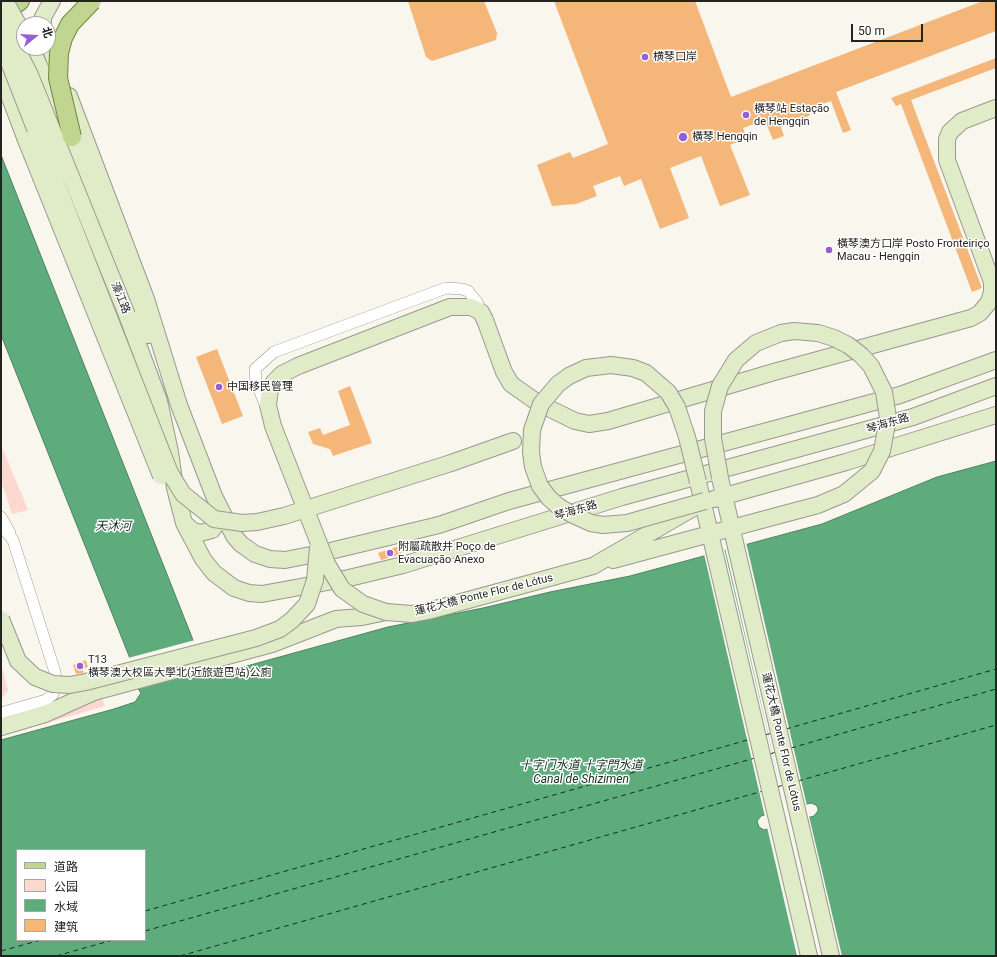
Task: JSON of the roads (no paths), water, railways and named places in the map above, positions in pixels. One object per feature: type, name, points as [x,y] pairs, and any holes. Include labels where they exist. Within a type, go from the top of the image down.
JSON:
[{"type":"main road","points":[[44,16],[52,1]]},
{"type":"main road","points":[[72,137],[58,78],[59,53],[63,38],[70,24],[92,1]]},
{"type":"main road","points":[[1,23],[10,6]]},
{"type":"main road","points":[[10,6],[16,18]]},
{"type":"main road","name":"濠江路","points":[[10,6],[30,75],[132,313]]},
{"type":"main road","points":[[1,42],[170,473],[184,494],[214,519]]},
{"type":"main road","name":"濠江路","points":[[34,56],[72,137],[132,313],[159,401],[170,452],[174,488],[184,523]]},
{"type":"main road","points":[[53,56],[146,298],[179,405],[214,496],[234,536],[241,544],[255,554],[270,559],[285,560],[351,547],[439,525],[509,501],[895,397],[996,360]]},
{"type":"main road","points":[[1,74],[160,476],[176,497],[191,508],[214,519],[242,523],[284,516],[452,463],[513,441]]},
{"type":"main road","points":[[271,419],[268,399],[274,382],[282,374],[298,366],[450,308],[471,307],[481,312],[504,372],[511,384],[538,403],[575,420],[590,424],[598,424],[971,318],[980,313],[989,302],[992,292],[992,282],[947,160],[947,140],[956,125],[962,121],[996,108]]},
{"type":"main road","points":[[132,313],[179,405]]},
{"type":"main road","name":"蓮花大橋 Ponte Flor de Lótus","points":[[271,419],[327,564],[342,589],[362,604],[386,612],[412,614],[428,611],[731,529],[738,527],[769,518],[812,507],[833,500],[853,488],[872,471],[878,461],[885,441],[888,418],[887,404],[879,379],[861,355],[834,338],[818,333],[794,331],[781,333],[756,343],[736,360],[726,373],[716,397],[712,424],[716,461],[718,466],[727,508],[731,524],[733,531],[734,539],[831,956]]},
{"type":"main road","name":"蓮花大橋 Ponte Flor de Lótus","points":[[809,956],[706,513],[704,505],[702,498],[700,490],[687,437],[676,407],[668,392],[656,380],[633,368],[599,365],[586,368],[569,376],[558,384],[541,404],[532,430],[530,447],[533,467],[540,486],[549,498],[572,515],[591,523],[604,525],[642,520],[698,503],[705,501],[869,456],[996,415]]},
{"type":"main road","name":"琴海东路","points":[[184,523],[202,559],[214,573],[234,588],[249,593],[262,594],[349,578],[403,565],[615,499],[913,417],[996,386]]},
{"type":"main road","points":[[184,523],[193,531],[200,533],[212,530],[217,523],[218,514],[214,496]]},
{"type":"main road","name":"蓮花大橋 Ponte Flor de Lótus","points":[[593,566],[705,501]]},
{"type":"main road","points":[[1,620],[18,661],[34,677],[53,684],[70,685],[86,682],[256,638],[280,629],[292,620],[307,604],[315,580],[319,542]]},
{"type":"main road","points":[[1,727],[45,714],[94,692],[276,643],[336,619],[362,617],[386,612]]},
{"type":"main road","points":[[763,758],[784,752]]},
{"type":"street","points":[[271,419],[256,382],[255,369],[274,352],[446,288],[468,291],[477,302],[481,312]]},
{"type":"street","points":[[1,517],[13,540],[55,672],[56,685],[53,694],[46,700],[1,713]]},
{"type":"street","points":[[1,528],[9,534],[13,540]]},
{"type":"water","name":"十字门水道 十字門水道 Canal de Shizimen","points":[[1,155],[195,645],[215,667],[225,670],[236,669],[388,627],[630,576],[822,524],[937,477],[996,461],[996,956],[1,956],[1,740],[135,702],[141,693],[132,680],[135,671],[1,335]],"holes":[[[811,803],[816,805],[818,811],[814,816],[764,830],[759,827],[757,821],[761,816]]]},
{"type":"place","name":"横琴口岸","points":[[645,57]]},
{"type":"place","name":"橫琴站 Estação de Hengqin","points":[[746,115]]},
{"type":"place","name":"橫琴 Hengqin","points":[[683,137]]},
{"type":"place","name":"橫琴澳方口岸 Posto Fronteiriço Macau - Hengqin","points":[[829,250]]},
{"type":"place","name":"中国移民管理","points":[[219,387]]},
{"type":"place","name":"附屬疏散井 Poço de Evacuação Anexo","points":[[390,553]]},
{"type":"place","name":"T13 橫琴澳大校區大學北(近旅遊巴站)公廁","points":[[80,666]]},
{"type":"water label","name":"天沐河","points":[[113,527]]}]
